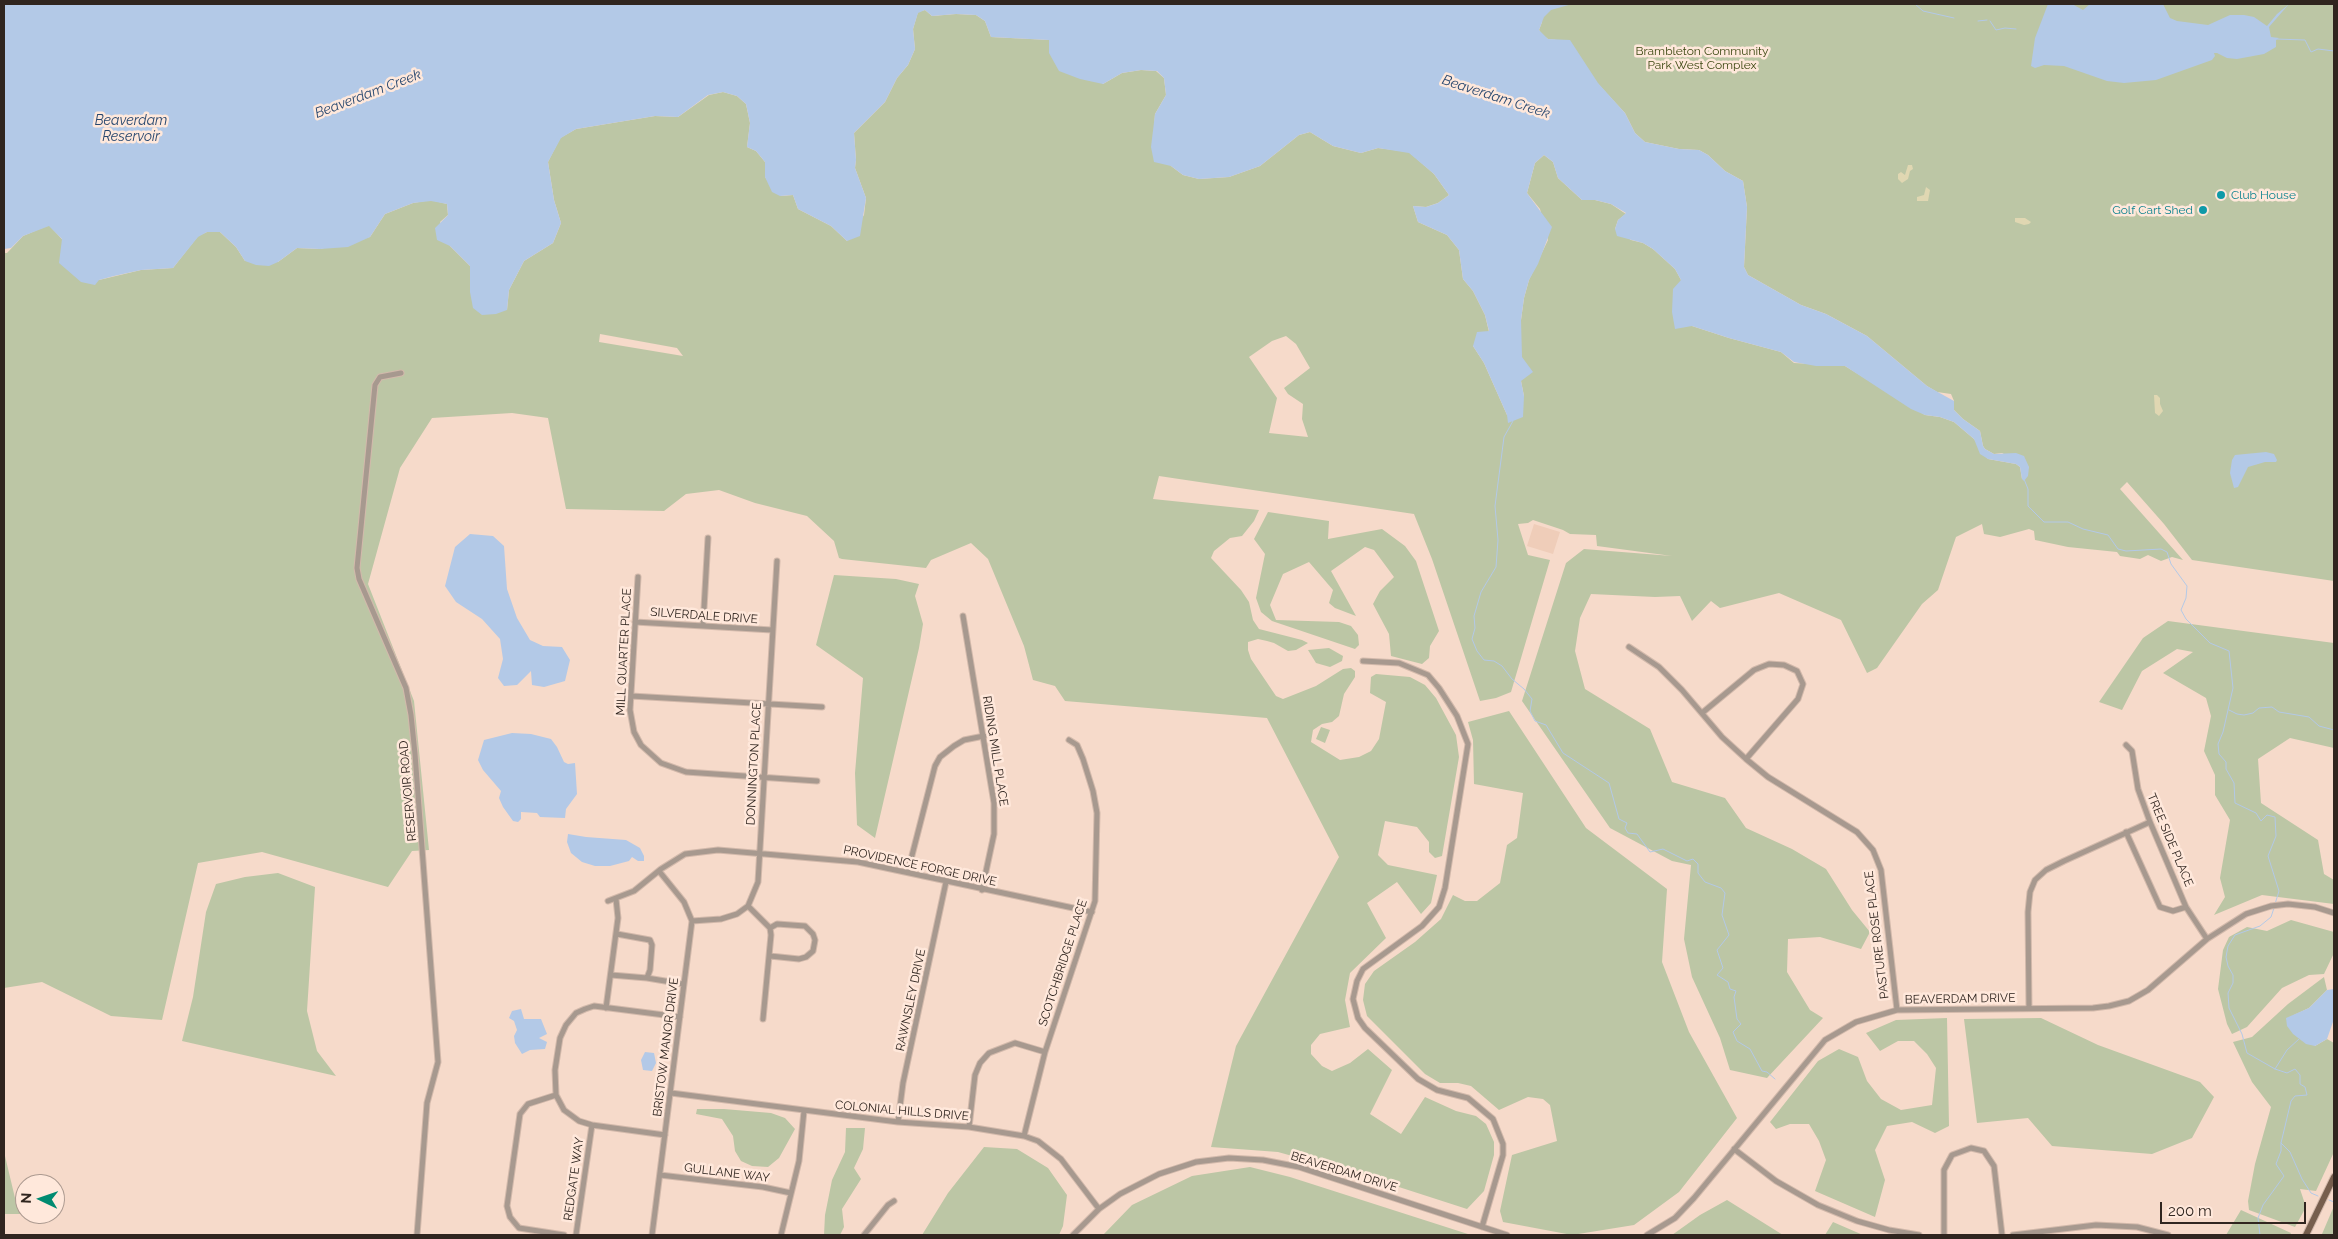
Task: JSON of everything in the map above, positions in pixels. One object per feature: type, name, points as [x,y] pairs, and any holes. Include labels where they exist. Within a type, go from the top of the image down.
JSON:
[{"type":"main road","points":[[2306,1235],[2334,1177]]},
{"type":"street","name":"RESERVOIR ROAD","points":[[401,372],[380,377],[376,385],[357,568],[359,579],[406,688],[411,715],[438,1057],[425,1123],[417,1235]]},
{"type":"street","points":[[702,626],[708,538]]},
{"type":"street","name":"DONNINGTON PLACE","points":[[748,906],[758,882],[776,561]]},
{"type":"street","name":"MILL QUARTER PLACE","points":[[638,577],[630,716],[634,732],[641,745],[661,763],[686,772],[817,781]]},
{"type":"street","name":"RIDING MILL PLACE","points":[[963,616],[984,736],[995,817],[992,848],[982,890]]},
{"type":"street","name":"SILVERDALE DRIVE","points":[[635,622],[772,630]]},
{"type":"street","name":"PASTURE ROSE PLACE","points":[[1629,647],[1659,667],[1682,690],[1722,737],[1746,759],[1768,777],[1857,832],[1873,850],[1882,870],[1896,1010]]},
{"type":"street","points":[[1363,661],[1399,663],[1428,675],[1440,688],[1457,716],[1468,744],[1445,888],[1439,907],[1422,926],[1363,968],[1357,981],[1353,999],[1358,1018],[1366,1028],[1418,1079],[1437,1090],[1468,1098],[1493,1119],[1503,1144],[1503,1155],[1482,1227]]},
{"type":"street","points":[[1702,714],[1754,670],[1769,664],[1784,665],[1797,671],[1803,684],[1798,699],[1746,759]]},
{"type":"street","points":[[631,696],[822,706]]},
{"type":"street","points":[[908,872],[935,766],[940,757],[964,740],[984,736]]},
{"type":"street","name":"SCOTCHBRIDGE PLACE","points":[[1024,1136],[1045,1052],[1095,901],[1097,813],[1094,791],[1077,745],[1069,740]]},
{"type":"street","name":"TREE SIDE PLACE","points":[[2126,745],[2132,750],[2138,789],[2150,822],[2186,907],[2207,939]]},
{"type":"street","points":[[2029,1008],[2028,912],[2030,892],[2036,880],[2046,870],[2150,822]]},
{"type":"street","points":[[2126,832],[2160,907],[2173,911],[2186,907]]},
{"type":"street","name":"PROVIDENCE FORGE DRIVE","points":[[608,900],[634,892],[659,871],[685,854],[718,850],[837,859],[908,872],[982,890],[1092,912]]},
{"type":"street","points":[[659,871],[684,902],[692,921],[721,919],[737,914],[748,906],[770,928],[770,956],[763,1019]]},
{"type":"street","name":"RAWNSLEY DRIVE","points":[[898,1122],[903,1084],[946,882]]},
{"type":"street","points":[[606,1008],[618,918],[616,899]]},
{"type":"street","name":"BEAVERDAM DRIVE","points":[[1647,1235],[1674,1218],[1694,1198],[1825,1040],[1856,1022],[1896,1010],[2093,1008],[2129,1001],[2165,978],[2207,939],[2238,918],[2278,905],[2305,905],[2334,913]]},
{"type":"street","name":"BRISTOW MANOR DRIVE","points":[[652,1235],[692,921]]},
{"type":"street","points":[[770,928],[777,924],[805,926],[813,934],[815,940],[813,951],[806,957],[799,959],[770,956]]},
{"type":"street","points":[[616,934],[650,940],[652,945],[647,978]]},
{"type":"street","points":[[611,975],[684,984]]},
{"type":"street","points":[[665,1135],[592,1125],[579,1121],[564,1110],[556,1095],[555,1070],[560,1038],[566,1025],[576,1013],[585,1009],[594,1006],[680,1017]]},
{"type":"street","points":[[969,1127],[975,1075],[980,1063],[989,1052],[1015,1044],[1045,1052]]},
{"type":"street","name":"COLONIAL HILLS DRIVE","points":[[671,1093],[898,1122],[969,1127],[1024,1136],[1038,1141],[1062,1159],[1099,1209]]},
{"type":"street","points":[[556,1095],[528,1104],[520,1114],[507,1206],[510,1217],[519,1228],[564,1235]]},
{"type":"street","points":[[781,1235],[799,1161],[804,1111]]},
{"type":"street","name":"REDGATE WAY","points":[[576,1235],[592,1125]]},
{"type":"street","points":[[1944,1235],[1944,1170],[1952,1155],[1971,1148],[1984,1152],[1994,1166],[2002,1235]]},
{"type":"street","points":[[1734,1150],[1776,1181],[1818,1205],[1857,1221],[1889,1230],[1919,1235]]},
{"type":"street","name":"BEAVERDAM DRIVE","points":[[1073,1235],[1099,1209],[1120,1194],[1159,1174],[1196,1162],[1229,1158],[1263,1160],[1299,1167],[1507,1235]]},
{"type":"street","name":"GULLANE WAY","points":[[660,1175],[763,1187],[790,1193]]},
{"type":"street","points":[[864,1235],[888,1205],[894,1201]]},
{"type":"street","points":[[2014,1235],[2096,1225],[2136,1227],[2168,1235]]},
{"type":"shaded area","points":[[1534,524],[1560,532],[1553,554],[1527,546]]},
{"type":"green space","name":"Brambleton Community Park West Complex","points":[[1273,4],[2334,4],[2334,581],[2192,560],[2164,524],[2127,482],[2120,489],[2183,560],[2172,557],[2161,561],[2148,555],[2140,559],[2120,556],[2117,552],[2068,547],[2035,540],[2034,531],[2029,529],[2000,537],[1984,534],[1982,524],[1956,537],[1938,590],[1922,604],[1877,668],[1867,673],[1841,620],[1779,593],[1720,608],[1711,601],[1692,621],[1680,596],[1655,597],[1591,594],[1580,618],[1575,651],[1585,689],[1650,729],[1672,782],[1725,798],[1746,828],[1792,849],[1826,869],[1852,910],[1870,932],[1861,949],[1820,937],[1788,939],[1787,972],[1810,1010],[1823,1018],[1767,1078],[1730,1070],[1720,1038],[1692,977],[1684,939],[1691,865],[1672,861],[1610,828],[1522,701],[1566,563],[1584,549],[1672,556],[1597,546],[1596,535],[1570,534],[1533,520],[1528,523],[1518,524],[1528,555],[1550,560],[1511,692],[1496,698],[1480,701],[1432,559],[1414,514],[1159,476],[1153,499],[1259,510],[1254,521],[1242,536],[1230,538],[1214,551],[1211,558],[1241,590],[1249,602],[1253,620],[1259,629],[1308,643],[1296,650],[1288,651],[1267,641],[1258,639],[1248,642],[1251,659],[1276,696],[1283,699],[1316,686],[1343,669],[1351,668],[1355,671],[1355,677],[1344,694],[1339,716],[1332,722],[1322,724],[1313,730],[1311,742],[1340,760],[1359,757],[1371,751],[1379,739],[1386,702],[1370,693],[1371,677],[1376,674],[1410,677],[1425,685],[1436,698],[1456,735],[1459,757],[1442,856],[1435,858],[1429,852],[1429,842],[1417,827],[1385,821],[1378,855],[1388,865],[1437,875],[1431,903],[1421,914],[1397,882],[1367,903],[1386,938],[1350,973],[1345,1000],[1350,1027],[1320,1034],[1311,1045],[1311,1054],[1322,1066],[1332,1071],[1350,1063],[1368,1049],[1392,1070],[1370,1114],[1401,1134],[1425,1097],[1456,1111],[1476,1116],[1486,1124],[1494,1142],[1494,1155],[1484,1191],[1467,1209],[1371,1178],[1278,1152],[1211,1147],[1236,1046],[1339,857],[1267,718],[1065,701],[1055,686],[1033,680],[1024,646],[988,559],[971,543],[931,560],[926,568],[842,559],[839,558],[834,541],[807,516],[755,503],[719,490],[686,494],[664,511],[566,509],[548,418],[512,413],[432,418],[400,468],[368,584],[414,701],[429,850],[412,851],[388,887],[262,852],[198,863],[162,1020],[111,1016],[42,982],[4,988],[4,253],[7,253],[23,236],[49,225],[99,280],[141,270],[173,268],[198,236],[207,232],[220,232],[236,247],[245,261],[278,262],[297,248],[320,249],[370,237],[385,214],[413,203],[431,200],[447,204],[448,215],[440,222],[450,246],[470,266],[470,292],[507,310],[509,290],[524,261],[553,243],[561,223],[554,200],[548,162],[560,138],[576,129],[655,116],[678,117],[709,95],[723,92],[737,96],[746,104],[750,123],[747,147],[756,151],[765,162],[765,177],[781,196],[793,195],[798,209],[831,226],[847,241],[864,215],[866,198],[855,168],[854,133],[885,102],[897,78],[908,65],[915,49],[913,29],[918,12],[925,10],[932,16],[976,15],[985,21],[991,37],[1050,40],[1103,84],[1122,73],[1141,70],[1156,71],[1164,78],[1166,95],[1155,114],[1154,129],[1171,166],[1183,175],[1199,179],[1229,177],[1260,166],[1299,135],[1310,132],[1333,146],[1361,153],[1378,148],[1409,152],[1434,174],[1449,195],[1438,203],[1426,207],[1413,206],[1418,222],[1447,235],[1459,250],[1463,279],[1473,291],[1485,315],[1489,332],[1473,346],[1484,363],[1507,415],[1524,396],[1521,381],[1521,320],[1524,298],[1529,280],[1548,240],[1540,209],[1527,193],[1535,163],[1544,155],[1553,162],[1558,178],[1582,200],[1595,200],[1611,204],[1626,214],[1618,220],[1615,229],[1631,240],[1643,243],[1653,249],[1675,269],[1681,280],[1692,326],[1781,352],[1794,363],[1845,366],[1925,415],[1940,417],[1954,422],[1974,439],[1988,459],[2016,464],[2020,467],[2022,479],[2029,467],[2002,453],[1994,454],[1985,449],[1980,431],[1954,410],[1954,401],[1951,394],[1937,392],[1927,386],[1867,336],[1826,314],[1801,305],[1748,275],[1744,267],[1747,207],[1743,181],[1725,171],[1708,155],[1699,150],[1679,149],[1645,142],[1635,133],[1625,113],[1557,40],[1548,39],[1542,35],[1539,30],[1542,22]],"holes":[[[600,334],[677,348],[683,356],[599,342]],[[1286,336],[1296,344],[1310,368],[1284,388],[1288,394],[1303,404],[1302,419],[1308,437],[1269,433],[1277,398],[1249,357],[1272,341]]]},
{"type":"green space","points":[[1268,512],[1329,521],[1328,539],[1382,529],[1405,546],[1416,561],[1439,631],[1430,646],[1429,658],[1422,664],[1391,656],[1389,634],[1373,604],[1380,591],[1394,577],[1374,550],[1365,547],[1331,571],[1356,616],[1335,608],[1329,603],[1333,590],[1309,562],[1283,574],[1270,605],[1276,620],[1339,622],[1351,626],[1358,635],[1359,645],[1355,649],[1272,621],[1261,612],[1256,598],[1265,554],[1254,539]]},
{"type":"green space","points":[[834,575],[896,579],[919,584],[915,596],[923,624],[919,648],[875,838],[857,825],[855,773],[863,678],[816,645]]},
{"type":"green space","points":[[2168,621],[2334,643],[2334,748],[2290,738],[2258,759],[2261,803],[2318,840],[2324,874],[2334,880],[2334,904],[2262,895],[2214,915],[2225,897],[2220,878],[2230,820],[2215,795],[2215,775],[2204,751],[2211,716],[2206,698],[2163,673],[2193,652],[2177,649],[2142,671],[2122,710],[2099,702],[2143,638]]},
{"type":"green space","points":[[1329,648],[1343,656],[1342,661],[1330,667],[1316,663],[1308,650]]},
{"type":"green space","points":[[1509,711],[1586,828],[1667,889],[1662,962],[1689,1032],[1737,1118],[1679,1192],[1634,1225],[1572,1235],[1503,1222],[1500,1211],[1512,1155],[1557,1141],[1550,1105],[1543,1099],[1528,1097],[1499,1110],[1471,1086],[1458,1083],[1440,1083],[1425,1074],[1367,1016],[1363,1000],[1365,984],[1374,971],[1415,942],[1441,919],[1453,895],[1465,901],[1477,901],[1500,883],[1507,845],[1517,838],[1523,793],[1474,784],[1473,740],[1468,722]]},
{"type":"green space","points":[[1321,727],[1330,730],[1325,743],[1316,739]]},
{"type":"green space","points":[[278,873],[315,887],[307,1011],[317,1051],[336,1076],[182,1041],[193,997],[206,912],[216,884],[245,877]]},
{"type":"green space","points":[[2291,920],[2334,932],[2334,953],[2324,974],[2309,975],[2282,988],[2247,1027],[2232,1034],[2227,1024],[2218,989],[2223,950],[2229,937],[2247,927],[2267,931]]},
{"type":"green space","points":[[2324,977],[2327,990],[2309,1008],[2294,1015],[2315,1046],[2327,1039],[2334,1043],[2334,1152],[2316,1191],[2300,1189],[2306,1207],[2295,1227],[2249,1210],[2248,1201],[2255,1164],[2271,1107],[2252,1082],[2233,1042],[2252,1037],[2288,1004]]},
{"type":"green space","points":[[1947,1018],[1949,1126],[1935,1133],[1912,1122],[1887,1126],[1875,1150],[1885,1180],[1875,1217],[1815,1191],[1826,1160],[1819,1141],[1809,1124],[1790,1124],[1776,1129],[1770,1122],[1818,1061],[1839,1049],[1858,1057],[1867,1081],[1881,1099],[1901,1110],[1932,1105],[1936,1068],[1927,1054],[1914,1041],[1898,1041],[1880,1051],[1866,1033],[1896,1020]]},
{"type":"green space","points":[[2041,1018],[2098,1045],[2200,1082],[2214,1097],[2192,1138],[2152,1154],[2052,1146],[2028,1118],[1977,1123],[1964,1019]]},
{"type":"green space","points":[[697,1109],[771,1113],[785,1118],[795,1129],[779,1158],[768,1167],[752,1166],[741,1161],[735,1151],[733,1136],[722,1119],[696,1114]]},
{"type":"green space","points":[[846,1128],[865,1128],[863,1149],[854,1168],[861,1179],[842,1209],[844,1227],[840,1235],[824,1235],[825,1215],[832,1180],[845,1152]]},
{"type":"green space","points":[[984,1147],[1017,1149],[1048,1168],[1067,1195],[1063,1226],[1059,1235],[922,1235],[948,1193]]},
{"type":"green space","points":[[5,1156],[15,1198],[15,1214],[4,1214]]},
{"type":"green space","points":[[1250,1167],[1290,1177],[1471,1235],[1103,1235],[1132,1205],[1192,1176]]},
{"type":"green space","points":[[1727,1200],[1783,1235],[1672,1235],[1700,1215]]},
{"type":"green space","points":[[2334,1206],[2334,1235],[2322,1234]]},
{"type":"green space","points":[[2241,1210],[2291,1233],[2290,1235],[2226,1235]]},
{"type":"green space","points":[[1833,1222],[1863,1235],[1825,1235]]},
{"type":"sand","points":[[1908,165],[1912,165],[1913,169],[1910,171],[1908,179],[1902,183],[1898,179],[1898,174],[1901,172],[1905,175]]},
{"type":"sand","points":[[1926,187],[1930,190],[1928,201],[1917,201],[1917,197],[1924,195]]},
{"type":"sand","points":[[2015,218],[2025,218],[2031,222],[2024,225],[2015,222]]},
{"type":"sand","points":[[2154,395],[2160,398],[2163,411],[2159,416],[2155,413]]},
{"type":"water","name":"Beaverdam Reservoir","points":[[4,4],[1572,4],[1551,10],[1544,17],[1539,30],[1548,39],[1570,40],[1598,83],[1625,113],[1635,133],[1645,142],[1679,149],[1699,150],[1708,155],[1725,171],[1743,181],[1747,207],[1744,267],[1748,275],[1801,305],[1826,314],[1867,336],[1927,386],[1954,401],[1954,410],[1980,431],[1985,449],[1994,454],[2016,453],[2024,456],[2029,467],[2028,476],[2024,481],[2020,467],[2016,464],[1988,459],[1980,454],[1974,439],[1954,422],[1940,417],[1925,415],[1911,409],[1845,366],[1816,366],[1794,362],[1781,352],[1692,326],[1675,329],[1672,312],[1673,289],[1681,280],[1675,269],[1653,249],[1643,243],[1617,236],[1615,229],[1618,220],[1626,213],[1611,204],[1595,200],[1582,200],[1558,178],[1553,162],[1544,155],[1535,163],[1527,193],[1552,227],[1538,264],[1529,280],[1521,320],[1522,357],[1533,372],[1521,381],[1524,396],[1523,417],[1508,423],[1507,415],[1484,363],[1473,346],[1477,332],[1489,331],[1485,315],[1473,291],[1463,279],[1459,250],[1447,235],[1418,222],[1413,206],[1426,207],[1438,203],[1449,195],[1434,174],[1409,153],[1378,148],[1361,153],[1333,146],[1310,132],[1299,135],[1260,166],[1229,177],[1199,179],[1183,175],[1171,166],[1154,162],[1151,147],[1155,114],[1166,95],[1164,78],[1157,71],[1141,70],[1122,73],[1103,84],[1080,79],[1059,71],[1049,53],[1049,40],[991,37],[985,21],[976,15],[932,16],[925,10],[918,13],[913,29],[915,49],[908,65],[897,78],[885,102],[854,133],[855,168],[866,198],[860,236],[847,241],[831,226],[798,209],[793,195],[780,196],[772,192],[765,177],[765,162],[756,151],[747,147],[750,123],[746,104],[737,96],[723,92],[708,95],[678,117],[655,116],[576,129],[561,138],[548,162],[554,200],[561,223],[553,243],[524,261],[509,290],[507,310],[496,314],[482,315],[473,308],[470,292],[470,266],[450,246],[437,240],[435,228],[448,215],[447,204],[431,201],[413,203],[385,214],[370,237],[348,247],[297,248],[278,262],[269,266],[256,265],[245,261],[236,247],[220,232],[207,232],[198,237],[173,268],[141,270],[99,280],[95,285],[81,282],[59,263],[62,239],[49,226],[23,236],[11,248],[4,249]]},
{"type":"water","points":[[2048,4],[2072,4],[2083,10],[2090,4],[2163,4],[2170,18],[2177,21],[2208,25],[2230,15],[2244,15],[2254,17],[2267,26],[2289,4],[2269,27],[2271,37],[2279,38],[2276,40],[2276,47],[2264,54],[2237,59],[2227,58],[2214,53],[2215,56],[2212,60],[2156,80],[2124,83],[2107,81],[2064,66],[2044,65],[2035,68],[2031,66],[2035,38]]},
{"type":"water","points":[[2266,452],[2274,454],[2276,462],[2265,462],[2248,467],[2238,487],[2234,488],[2230,473],[2232,460],[2235,455]]},
{"type":"water","points":[[470,534],[493,536],[504,546],[507,589],[517,618],[530,640],[543,646],[562,647],[570,660],[565,681],[544,687],[532,685],[531,671],[517,685],[504,686],[498,678],[503,659],[500,639],[482,619],[456,602],[445,586],[455,547]]},
{"type":"water","points":[[512,733],[531,734],[551,739],[564,762],[568,764],[575,763],[577,794],[566,809],[565,818],[540,817],[537,813],[521,812],[521,819],[518,822],[513,821],[503,807],[499,798],[501,791],[483,770],[478,760],[484,740]]},
{"type":"water","points":[[568,834],[626,840],[640,848],[644,861],[638,861],[632,857],[629,861],[610,866],[595,866],[582,862],[571,853],[567,842]]},
{"type":"water","points":[[2334,989],[2334,1019],[2327,1039],[2315,1046],[2306,1044],[2293,1034],[2287,1026],[2286,1018],[2309,1008],[2327,990]]},
{"type":"water","points":[[521,1009],[524,1019],[541,1019],[547,1034],[539,1038],[547,1042],[545,1049],[530,1050],[522,1054],[515,1043],[514,1036],[517,1030],[514,1021],[509,1018],[512,1011]]},
{"type":"water","points":[[645,1052],[654,1053],[656,1063],[652,1071],[643,1070],[641,1060]]},
{"type":"waterway","points":[[1915,4],[1923,11],[1954,18]]},
{"type":"waterway","points":[[1978,21],[1987,20]]},
{"type":"waterway","points":[[1990,21],[1996,30],[2005,28],[2016,29]]},
{"type":"waterway","points":[[2276,39],[2305,40],[2311,52],[2318,49],[2334,51]]},
{"type":"waterway","points":[[1513,421],[1504,437],[1495,506],[1498,540],[1496,567],[1481,592],[1474,616],[1475,628],[1472,639],[1477,651],[1484,660],[1494,661],[1502,666],[1532,699],[1530,711],[1535,721],[1546,725],[1563,753],[1609,783],[1619,819],[1627,823],[1625,828],[1628,833],[1637,834],[1650,852],[1663,849],[1687,861],[1693,859],[1698,864],[1698,873],[1705,882],[1721,888],[1725,893],[1722,915],[1729,935],[1717,950],[1723,968],[1717,975],[1728,982],[1730,989],[1736,991],[1734,997],[1737,1019],[1741,1024],[1733,1032],[1737,1041],[1750,1049],[1762,1071],[1767,1072],[1775,1079]]},
{"type":"waterway","name":"Beaverdam Creek","points":[[2024,479],[2028,489],[2028,506],[2044,522],[2068,522],[2083,529],[2108,535],[2118,549],[2126,551],[2161,549],[2167,552],[2171,564],[2187,586],[2186,598],[2181,610],[2186,619],[2210,643],[2229,651],[2233,688],[2223,732],[2218,744],[2219,754],[2226,762],[2226,769],[2234,783],[2235,803],[2256,813],[2261,821],[2267,815],[2275,817],[2276,836],[2268,856],[2279,891],[2275,904]]},
{"type":"waterway","points":[[2229,710],[2244,715],[2253,713],[2259,708],[2272,707],[2279,712],[2309,717],[2319,726],[2334,730]]},
{"type":"waterway","name":"Beaverdam Creek","points":[[2260,1235],[2258,1218],[2263,1205],[2284,1176],[2276,1164],[2281,1151],[2281,1143],[2291,1101],[2295,1096],[2307,1095],[2305,1087],[2300,1084],[2300,1075],[2295,1069],[2287,1073],[2275,1069],[2247,1053],[2242,1034],[2229,1008],[2228,993],[2233,983],[2233,975],[2226,957],[2228,946],[2235,935],[2260,926],[2271,917],[2274,908]]},
{"type":"waterway","points":[[2275,1069],[2287,1050],[2299,1039]]},
{"type":"waterway","points":[[2281,1143],[2290,1152],[2302,1179],[2311,1193],[2318,1196]]},
{"type":"waterway","points":[[2329,1200],[2334,1202]]},
{"type":"place","name":"Club House","points":[[2221,195]]},
{"type":"place","name":"Golf Cart Shed","points":[[2203,210]]}]
